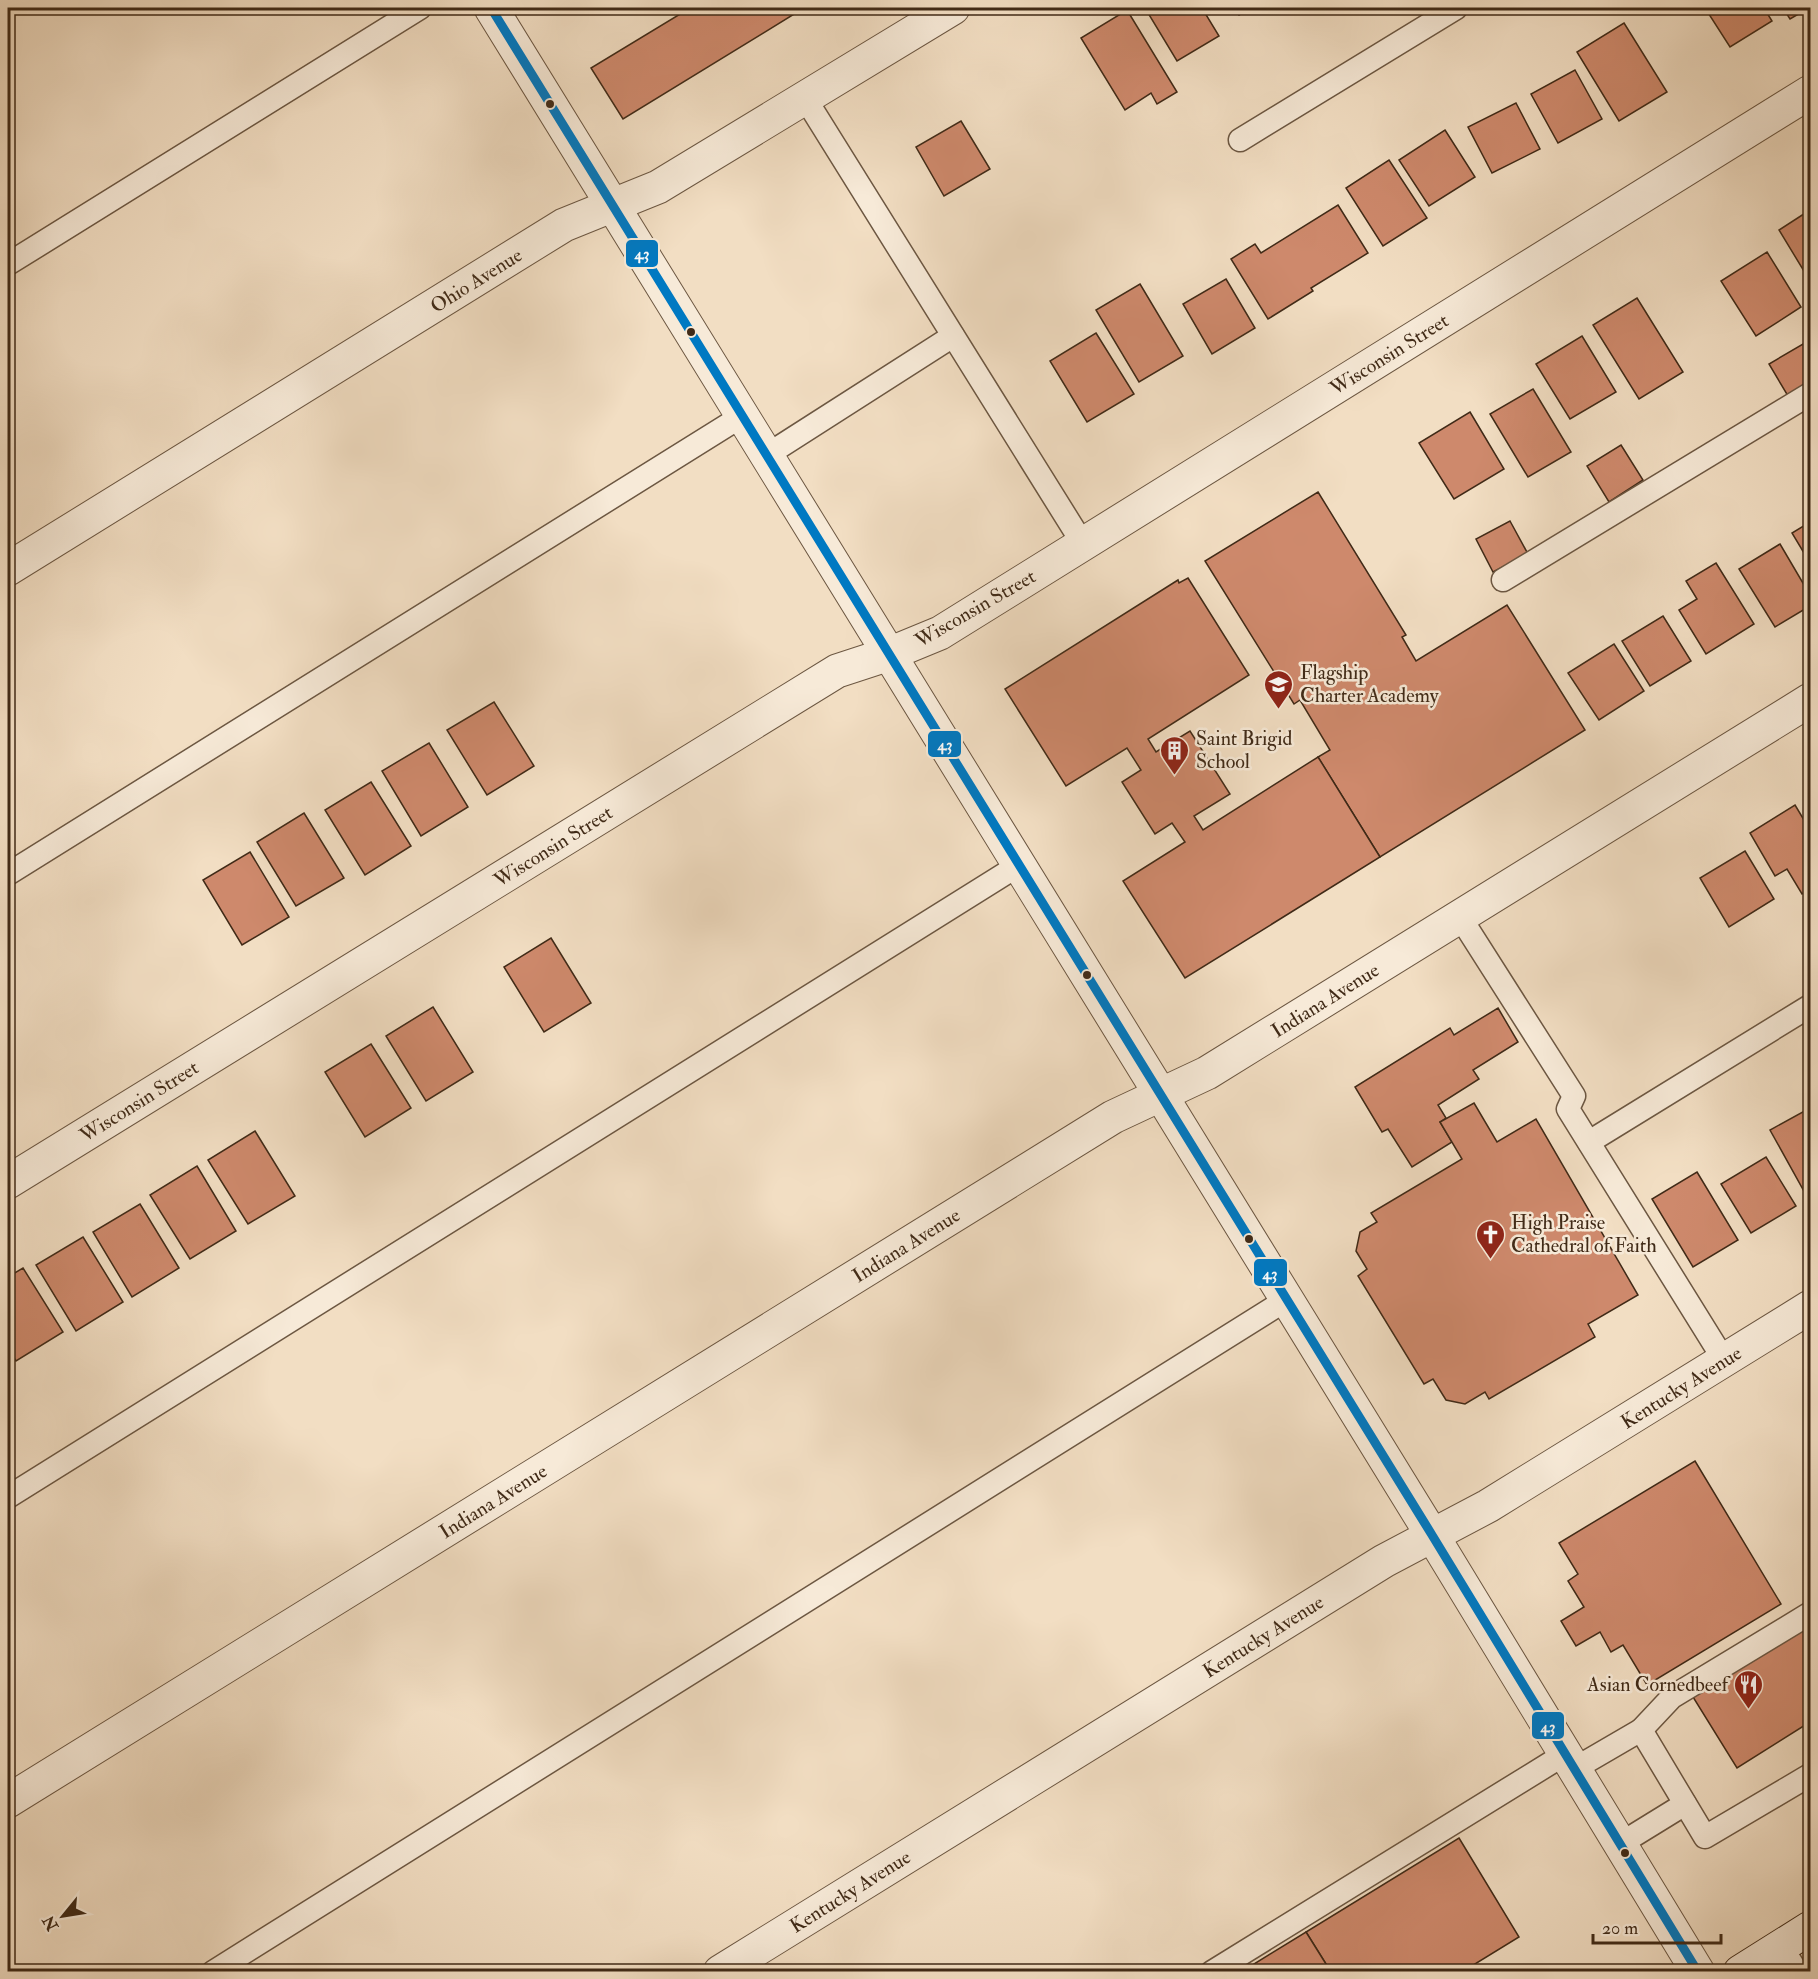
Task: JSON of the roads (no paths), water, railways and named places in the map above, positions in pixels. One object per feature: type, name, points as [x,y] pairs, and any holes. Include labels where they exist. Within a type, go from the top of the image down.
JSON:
[{"type":"street","points":[[491,8],[1698,1971]]},
{"type":"street","name":"Ohio Avenue","points":[[8,569],[564,225],[658,187],[953,8]]},
{"type":"street","name":"Wisconsin Street","points":[[8,1182],[837,671],[889,654],[940,633],[1810,92]]},
{"type":"street","name":"Indiana Avenue","points":[[8,1801],[1113,1117],[1207,1073],[1810,700]]},
{"type":"street","name":"Kentucky Avenue","points":[[720,1971],[1364,1574],[1488,1506],[1810,1307]]},
{"type":"street","points":[[1740,1971],[1789,1959],[1810,1928]]},
{"type":"lane","points":[[8,264],[420,8]]},
{"type":"lane","points":[[1240,140],[1456,8]]},
{"type":"lane","points":[[804,98],[1083,544]]},
{"type":"lane","points":[[767,455],[953,336]]},
{"type":"lane","points":[[1503,580],[1810,394]]},
{"type":"lane","points":[[8,874],[742,416]]},
{"type":"lane","points":[[8,1497],[1019,865]]},
{"type":"lane","points":[[1460,917],[1574,1096],[1568,1109],[1724,1360]]},
{"type":"lane","points":[[1589,1142],[1810,1006]]},
{"type":"lane","points":[[213,1971],[1286,1300]]},
{"type":"lane","points":[[1212,1971],[1570,1761],[1641,1730],[1672,1697],[1809,1614]]},
{"type":"lane","points":[[1641,1730],[1705,1837],[1810,1775]]},
{"type":"lane","points":[[1620,1844],[1685,1804]]},
{"type":"place","name":"Flagship Charter Academy","points":[[1279,710]]},
{"type":"place","name":"Saint Brigid School","points":[[1175,776]]},
{"type":"place","name":"High Praise Cathedral of Faith","points":[[1490,1260]]},
{"type":"place","name":"Asian Cornedbeef","points":[[1749,1710]]}]
